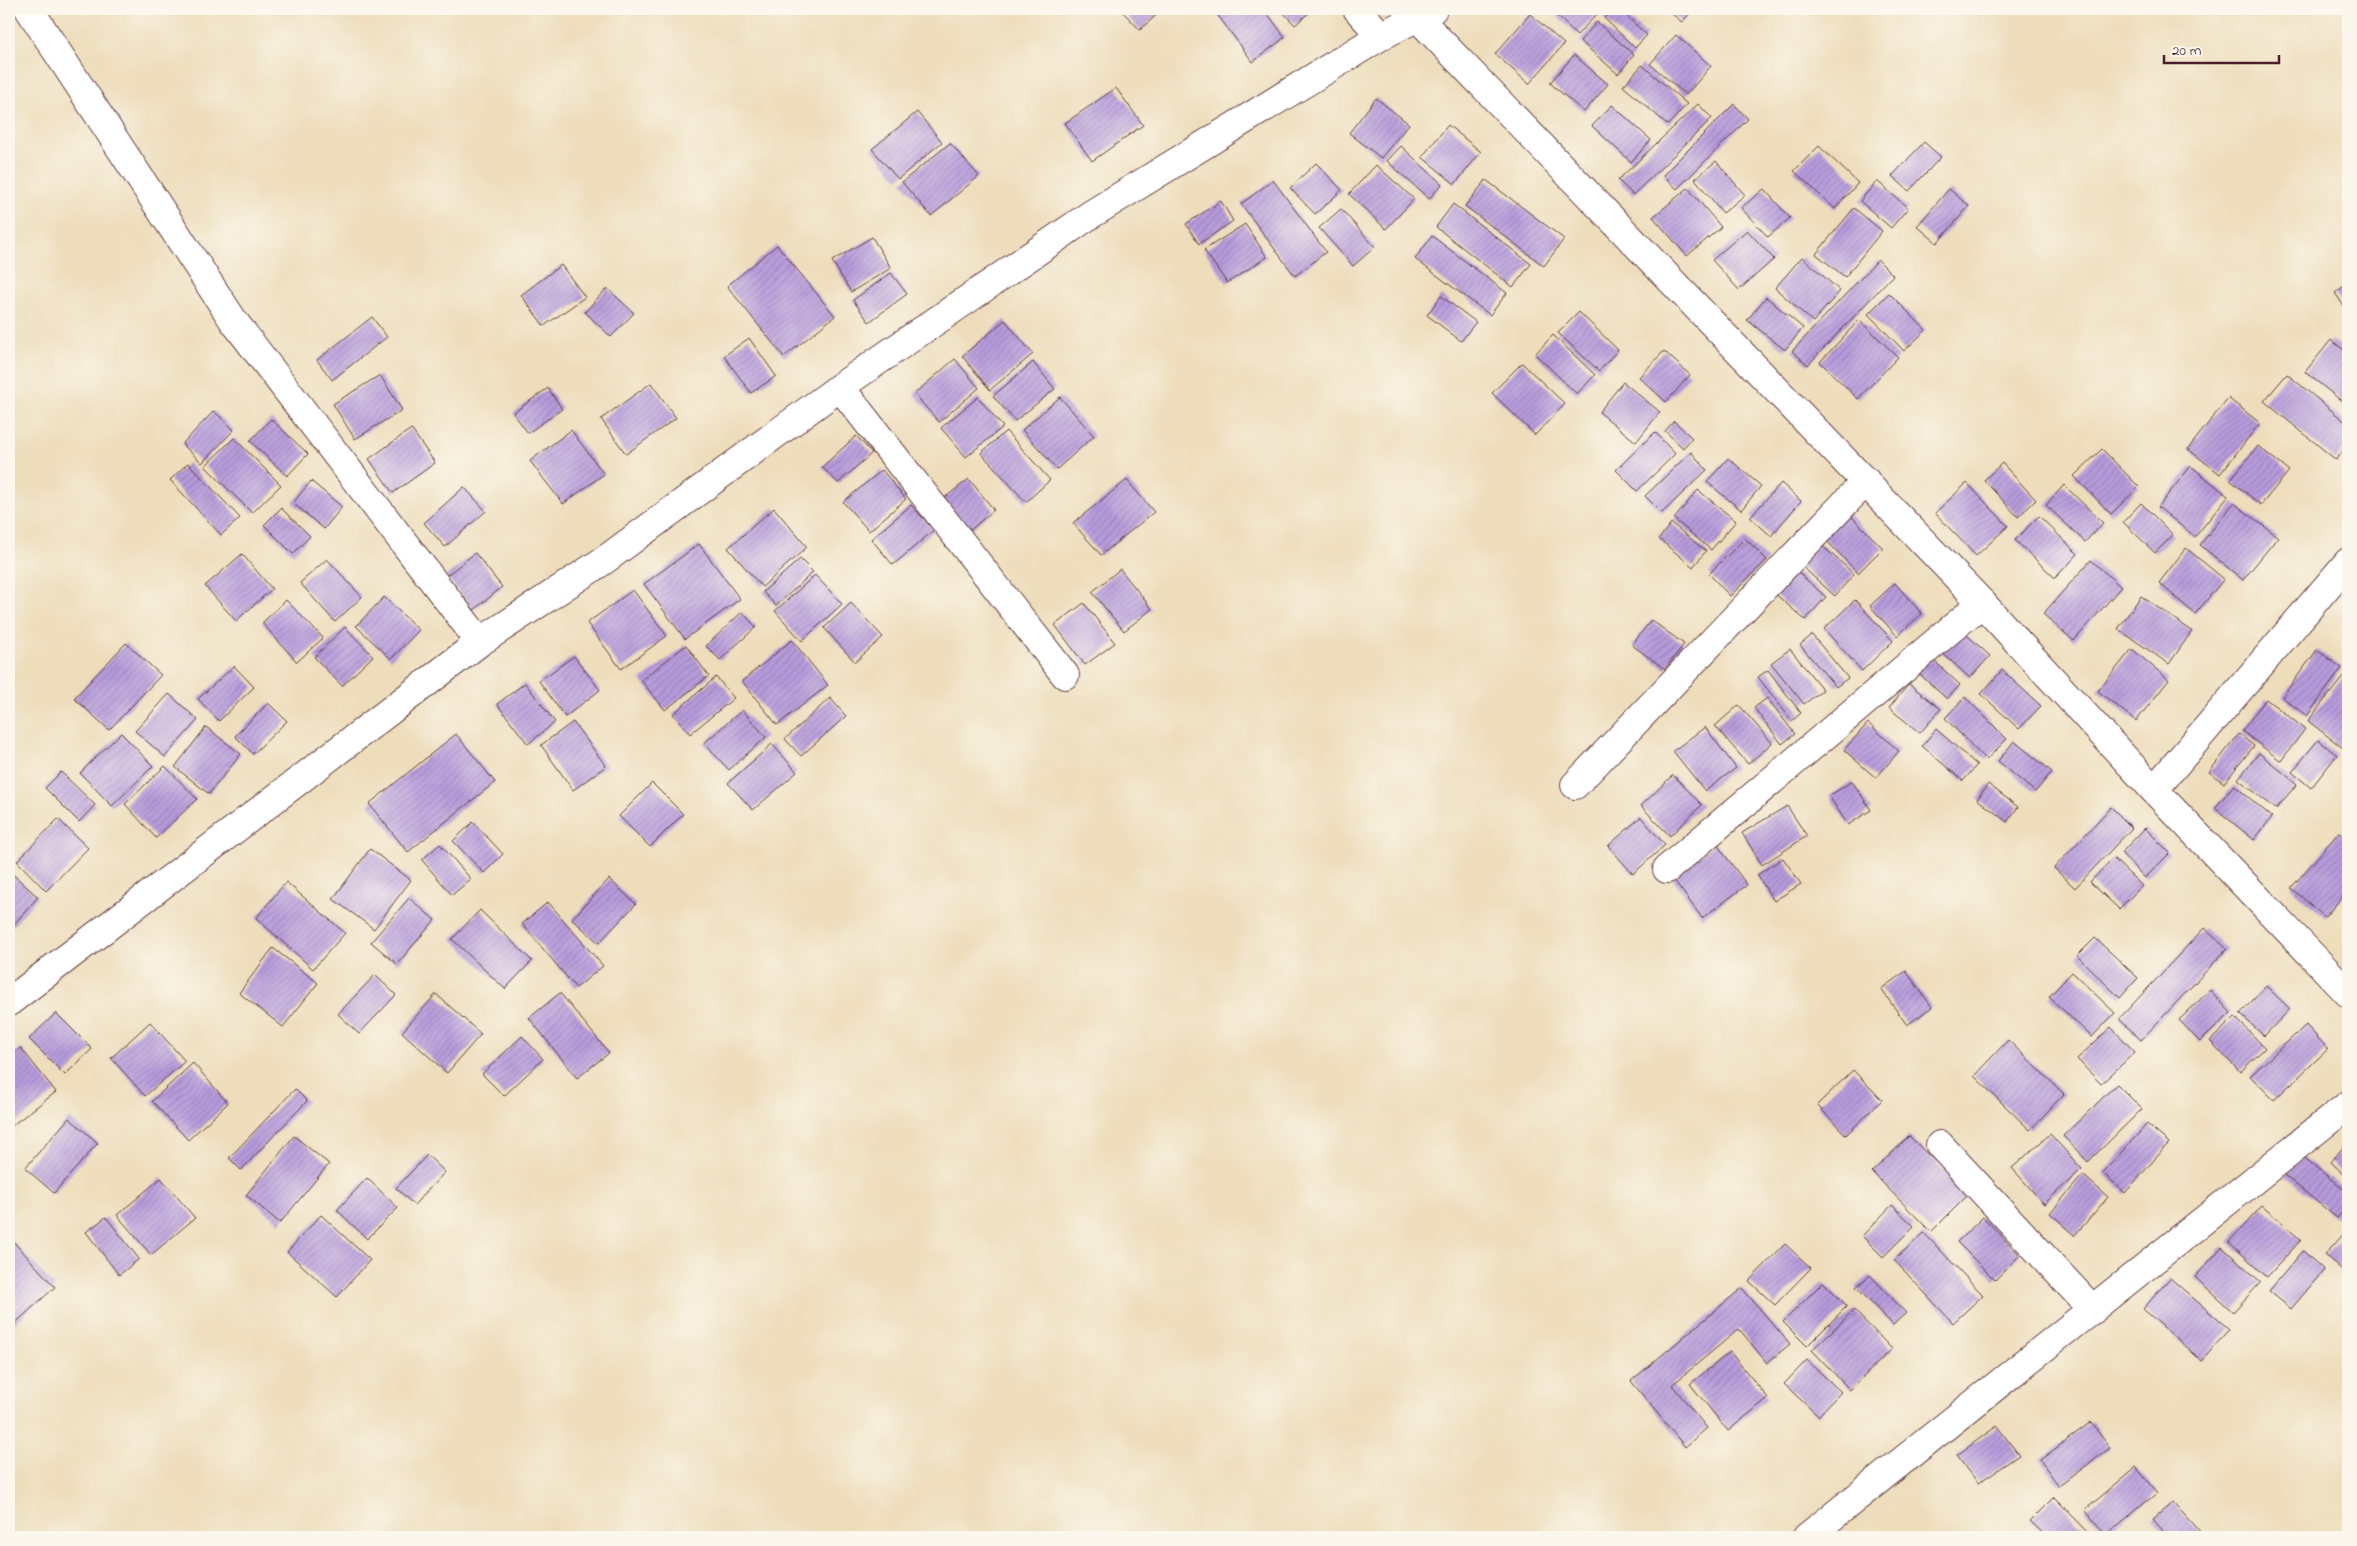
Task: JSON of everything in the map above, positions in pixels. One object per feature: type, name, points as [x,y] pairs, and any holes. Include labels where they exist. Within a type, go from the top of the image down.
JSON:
[{"type":"street","points":[[29,9],[233,320],[480,642]]},
{"type":"street","points":[[1358,9],[1381,36]]},
{"type":"street","points":[[9,1002],[480,642],[606,559],[840,387],[1090,216],[1381,36],[1425,13],[1982,603],[2154,790],[2348,992]]},
{"type":"street","points":[[840,387],[1065,675]]},
{"type":"street","points":[[1575,785],[1866,481]]},
{"type":"street","points":[[2154,790],[2348,562]]},
{"type":"street","points":[[1667,870],[1982,603]]},
{"type":"street","points":[[1807,1537],[2348,1105]]},
{"type":"street","points":[[1940,1145],[2093,1310]]},
{"type":"building","points":[[1120,9],[1163,9],[1140,30]]},
{"type":"building","points":[[1213,9],[1264,9],[1285,37],[1253,62]]},
{"type":"building","points":[[1280,9],[1313,9],[1295,25]]},
{"type":"building","points":[[1550,9],[1602,9],[1577,35]]},
{"type":"building","points":[[1613,9],[1619,9],[1647,35],[1635,48],[1604,18]]},
{"type":"building","points":[[1666,9],[1694,9],[1682,22]]},
{"type":"building","points":[[1530,14],[1564,44],[1529,84],[1495,54]]},
{"type":"building","points":[[1597,22],[1634,55],[1618,74],[1580,41]]},
{"type":"building","points":[[1676,35],[1711,66],[1686,95],[1650,64]]},
{"type":"building","points":[[1574,55],[1608,84],[1584,112],[1550,83]]},
{"type":"building","points":[[1642,65],[1687,104],[1668,125],[1623,86]]},
{"type":"building","points":[[1116,88],[1143,125],[1092,161],[1065,123]]},
{"type":"building","points":[[1376,98],[1409,124],[1381,158],[1349,133]]},
{"type":"building","points":[[1698,104],[1712,118],[1633,195],[1618,180]]},
{"type":"building","points":[[1734,104],[1748,119],[1677,189],[1663,175]]},
{"type":"building","points":[[1612,105],[1651,140],[1631,162],[1592,126]]},
{"type":"building","points":[[917,112],[942,142],[898,179],[872,149]]},
{"type":"building","points":[[1448,125],[1481,152],[1455,184],[1422,157]]},
{"type":"building","points":[[1924,142],[1941,157],[1909,191],[1892,176]]},
{"type":"building","points":[[950,143],[979,176],[931,216],[902,182]]},
{"type":"building","points":[[1401,146],[1442,184],[1429,199],[1387,161]]},
{"type":"building","points":[[1819,146],[1858,183],[1835,209],[1794,171]]},
{"type":"building","points":[[1716,161],[1745,195],[1723,213],[1695,179]]},
{"type":"building","points":[[1316,163],[1342,190],[1315,214],[1290,188]]},
{"type":"building","points":[[1376,165],[1414,199],[1386,229],[1349,194]]},
{"type":"building","points":[[1273,180],[1326,252],[1295,276],[1241,204]]},
{"type":"building","points":[[1486,180],[1564,239],[1544,266],[1465,206]]},
{"type":"building","points":[[1877,181],[1908,208],[1891,228],[1860,201]]},
{"type":"building","points":[[1688,188],[1721,227],[1687,256],[1653,217]]},
{"type":"building","points":[[1764,189],[1790,218],[1768,237],[1741,208]]},
{"type":"building","points":[[1949,189],[1969,206],[1937,243],[1917,226]]},
{"type":"building","points":[[1221,201],[1233,221],[1199,244],[1186,224]]},
{"type":"building","points":[[1453,204],[1531,264],[1513,287],[1436,227]]},
{"type":"building","points":[[1854,208],[1882,231],[1845,277],[1816,254]]},
{"type":"building","points":[[1341,209],[1375,247],[1353,266],[1319,228]]},
{"type":"building","points":[[1245,224],[1267,257],[1227,283],[1204,250]]},
{"type":"building","points":[[1747,230],[1774,259],[1739,290],[1712,260]]},
{"type":"building","points":[[1432,236],[1507,293],[1490,315],[1415,259]]},
{"type":"building","points":[[872,237],[891,268],[851,292],[832,261]]},
{"type":"building","points":[[777,245],[835,316],[784,357],[727,286]]},
{"type":"building","points":[[1802,257],[1840,291],[1813,322],[1775,288]]},
{"type":"building","points":[[1878,260],[1893,275],[1808,365],[1792,351]]},
{"type":"building","points":[[561,265],[585,297],[544,326],[521,295]]},
{"type":"building","points":[[891,273],[907,294],[869,322],[853,300]]},
{"type":"building","points":[[2348,283],[2348,312],[2335,293]]},
{"type":"building","points":[[607,288],[634,313],[611,337],[585,312]]},
{"type":"building","points":[[1889,293],[1926,330],[1904,351],[1868,314]]},
{"type":"building","points":[[1441,296],[1476,322],[1461,341],[1427,315]]},
{"type":"building","points":[[1766,297],[1803,328],[1785,350],[1747,320]]},
{"type":"building","points":[[1579,312],[1618,350],[1599,371],[1558,333]]},
{"type":"building","points":[[372,317],[387,337],[332,380],[317,360]]},
{"type":"building","points":[[1005,320],[1033,354],[990,390],[962,356]]},
{"type":"building","points":[[1859,320],[1898,357],[1858,399],[1820,362]]},
{"type":"building","points":[[1553,335],[1595,375],[1577,394],[1535,354]]},
{"type":"building","points":[[749,338],[776,376],[751,393],[724,356]]},
{"type":"building","points":[[2331,340],[2348,353],[2348,406],[2305,372]]},
{"type":"building","points":[[1664,351],[1690,375],[1666,402],[1639,377]]},
{"type":"building","points":[[955,359],[979,388],[939,422],[914,394]]},
{"type":"building","points":[[1033,362],[1055,389],[1015,421],[993,396]]},
{"type":"building","points":[[1522,363],[1565,404],[1535,435],[1492,393]]},
{"type":"building","points":[[2287,374],[2348,424],[2348,444],[2336,460],[2264,401]]},
{"type":"building","points":[[380,375],[402,410],[355,439],[333,404]]},
{"type":"building","points":[[1623,382],[1660,412],[1636,442],[1599,412]]},
{"type":"building","points":[[651,383],[676,418],[626,454],[601,419]]},
{"type":"building","points":[[548,388],[562,409],[528,433],[513,413]]},
{"type":"building","points":[[978,397],[1003,427],[966,457],[941,428]]},
{"type":"building","points":[[1060,397],[1094,436],[1057,469],[1022,430]]},
{"type":"building","points":[[2228,398],[2260,423],[2220,474],[2188,449]]},
{"type":"building","points":[[214,411],[234,430],[202,463],[182,444]]},
{"type":"building","points":[[271,419],[308,454],[287,476],[250,441]]},
{"type":"building","points":[[1674,421],[1692,438],[1683,448],[1665,431]]},
{"type":"building","points":[[411,429],[435,463],[393,493],[369,459]]},
{"type":"building","points":[[571,430],[604,474],[563,504],[530,461]]},
{"type":"building","points":[[1006,431],[1050,480],[1026,502],[981,453]]},
{"type":"building","points":[[1655,432],[1675,454],[1637,491],[1616,470]]},
{"type":"building","points":[[856,436],[872,453],[838,483],[822,467]]},
{"type":"building","points":[[234,438],[281,485],[252,513],[205,466]]},
{"type":"building","points":[[2258,446],[2289,471],[2261,505],[2230,480]]},
{"type":"building","points":[[2102,449],[2139,487],[2111,514],[2074,476]]},
{"type":"building","points":[[1691,452],[1707,470],[1662,513],[1645,496]]},
{"type":"building","points":[[1728,458],[1761,486],[1741,510],[1707,482]]},
{"type":"building","points":[[188,463],[240,518],[221,535],[170,480]]},
{"type":"building","points":[[2002,463],[2036,500],[2018,517],[1984,480]]},
{"type":"building","points":[[2191,466],[2228,496],[2195,537],[2158,507]]},
{"type":"building","points":[[882,470],[906,499],[869,531],[843,502]]},
{"type":"building","points":[[969,479],[994,510],[969,531],[943,499]]},
{"type":"building","points":[[1127,480],[1154,512],[1101,555],[1073,523]]},
{"type":"building","points":[[311,481],[342,507],[324,529],[293,503]]},
{"type":"building","points":[[1781,483],[1801,501],[1771,536],[1750,517]]},
{"type":"building","points":[[1967,483],[2008,526],[1976,556],[1935,513]]},
{"type":"building","points":[[2064,485],[2103,523],[2085,542],[2046,505]]},
{"type":"building","points":[[464,487],[486,511],[445,547],[424,523]]},
{"type":"building","points":[[1698,490],[1736,521],[1711,550],[1674,519]]},
{"type":"building","points":[[2141,503],[2173,535],[2155,553],[2123,522]]},
{"type":"building","points":[[2234,503],[2278,537],[2243,580],[2200,545]]},
{"type":"building","points":[[911,505],[934,530],[893,565],[871,539]]},
{"type":"building","points":[[281,508],[310,536],[293,554],[264,525]]},
{"type":"building","points":[[774,508],[807,547],[762,587],[728,548]]},
{"type":"building","points":[[1844,509],[1883,548],[1858,573],[1820,534]]},
{"type":"building","points":[[2039,516],[2078,554],[2055,578],[2015,540]]},
{"type":"building","points":[[1671,523],[1706,551],[1693,567],[1659,539]]},
{"type":"building","points":[[1745,538],[1767,560],[1730,596],[1709,574]]},
{"type":"building","points":[[1817,541],[1854,574],[1835,596],[1798,563]]},
{"type":"building","points":[[699,544],[740,599],[685,639],[644,584]]},
{"type":"building","points":[[2186,548],[2224,579],[2195,614],[2159,583]]},
{"type":"building","points":[[475,553],[502,587],[474,610],[446,576]]},
{"type":"building","points":[[242,554],[272,589],[236,621],[205,586]]},
{"type":"building","points":[[327,559],[362,597],[335,622],[300,583]]},
{"type":"building","points":[[800,559],[813,572],[776,606],[763,592]]},
{"type":"building","points":[[2091,560],[2121,587],[2074,641],[2043,614]]},
{"type":"building","points":[[1792,567],[1826,597],[1805,620],[1771,590]]},
{"type":"building","points":[[1120,569],[1152,609],[1124,631],[1092,592]]},
{"type":"building","points":[[815,575],[842,604],[802,641],[775,611]]},
{"type":"building","points":[[1895,583],[1922,614],[1897,636],[1870,606]]},
{"type":"building","points":[[633,590],[667,636],[621,669],[587,623]]},
{"type":"building","points":[[2141,596],[2192,631],[2169,664],[2118,629]]},
{"type":"building","points":[[384,597],[419,630],[391,659],[356,626]]},
{"type":"building","points":[[286,600],[323,638],[297,662],[262,623]]},
{"type":"building","points":[[1855,600],[1893,641],[1862,671],[1824,629]]},
{"type":"building","points":[[851,603],[883,637],[855,662],[824,628]]},
{"type":"building","points":[[1084,603],[1115,643],[1085,665],[1055,625]]},
{"type":"building","points":[[742,612],[756,627],[720,660],[706,646]]},
{"type":"building","points":[[1651,620],[1684,644],[1665,669],[1632,645]]},
{"type":"building","points":[[345,627],[373,656],[342,686],[314,657]]},
{"type":"building","points":[[1959,628],[1990,656],[1970,678],[1939,650]]},
{"type":"building","points":[[1812,635],[1848,678],[1836,687],[1800,645]]},
{"type":"building","points":[[792,640],[828,685],[777,725],[742,681]]},
{"type":"building","points":[[126,643],[161,675],[109,730],[74,698]]},
{"type":"building","points":[[686,645],[709,676],[665,710],[641,680]]},
{"type":"building","points":[[1790,649],[1823,690],[1804,704],[1771,663]]},
{"type":"building","points":[[2132,649],[2169,680],[2136,721],[2098,691]]},
{"type":"building","points":[[2317,650],[2342,668],[2307,716],[2282,697]]},
{"type":"building","points":[[1928,655],[1960,685],[1947,699],[1915,670]]},
{"type":"building","points":[[574,656],[600,690],[565,717],[539,681]]},
{"type":"building","points":[[234,666],[254,687],[219,721],[198,699]]},
{"type":"building","points":[[1768,670],[1801,713],[1792,721],[1758,677]]},
{"type":"building","points":[[2002,670],[2041,706],[2019,729],[1981,694]]},
{"type":"building","points":[[716,677],[734,698],[690,734],[673,714]]},
{"type":"building","points":[[2343,677],[2348,681],[2348,740],[2343,748],[2308,721]]},
{"type":"building","points":[[525,683],[555,722],[528,744],[497,704]]},
{"type":"building","points":[[1909,684],[1941,709],[1920,733],[1889,708]]},
{"type":"building","points":[[169,694],[198,720],[165,757],[135,731]]},
{"type":"building","points":[[1965,697],[2007,739],[1986,760],[1945,718]]},
{"type":"building","points":[[830,698],[846,716],[801,756],[785,739]]},
{"type":"building","points":[[1767,698],[1795,734],[1782,744],[1754,708]]},
{"type":"building","points":[[2266,699],[2305,729],[2281,761],[2242,731]]},
{"type":"building","points":[[268,703],[287,721],[253,754],[235,736]]},
{"type":"building","points":[[1739,705],[1772,743],[1748,764],[1715,726]]},
{"type":"building","points":[[742,710],[766,737],[729,770],[704,743]]},
{"type":"building","points":[[573,722],[606,766],[573,790],[541,745]]},
{"type":"building","points":[[1868,723],[1899,751],[1876,778],[1844,750]]},
{"type":"building","points":[[206,727],[241,754],[209,794],[175,767]]},
{"type":"building","points":[[1705,727],[1736,768],[1705,791],[1673,751]]},
{"type":"building","points":[[1936,729],[1977,765],[1963,781],[1922,746]]},
{"type":"building","points":[[121,733],[153,766],[112,806],[80,773]]},
{"type":"building","points":[[456,734],[495,782],[408,852],[369,804]]},
{"type":"building","points":[[2239,734],[2254,746],[2224,783],[2209,772]]},
{"type":"building","points":[[2318,740],[2337,755],[2311,788],[2292,772]]},
{"type":"building","points":[[2014,741],[2052,772],[2035,792],[1998,761]]},
{"type":"building","points":[[772,744],[797,772],[753,810],[728,783]]},
{"type":"building","points":[[2259,753],[2297,784],[2276,809],[2238,779]]},
{"type":"building","points":[[165,766],[197,799],[156,838],[125,804]]},
{"type":"building","points":[[61,772],[95,805],[79,822],[45,788]]},
{"type":"building","points":[[1673,775],[1702,805],[1670,836],[1641,806]]},
{"type":"building","points":[[1852,781],[1871,810],[1848,825],[1829,796]]},
{"type":"building","points":[[652,783],[683,814],[650,847],[619,816]]},
{"type":"building","points":[[1988,784],[2018,807],[2007,822],[1977,799]]},
{"type":"building","points":[[2234,785],[2272,817],[2254,840],[2215,808]]},
{"type":"building","points":[[1787,806],[1807,836],[1762,865],[1742,833]]},
{"type":"building","points":[[2111,807],[2132,828],[2075,888],[2054,868]]},
{"type":"building","points":[[1641,817],[1665,845],[1633,874],[1608,846]]},
{"type":"building","points":[[58,819],[88,848],[46,891],[17,861]]},
{"type":"building","points":[[473,822],[503,854],[484,873],[453,841]]},
{"type":"building","points":[[2145,828],[2170,853],[2145,878],[2121,853]]},
{"type":"building","points":[[2339,832],[2348,840],[2348,890],[2325,917],[2291,888]]},
{"type":"building","points":[[1716,843],[1747,885],[1702,918],[1671,876]]},
{"type":"building","points":[[440,844],[471,879],[452,895],[422,860]]},
{"type":"building","points":[[370,849],[411,880],[374,929],[333,899]]},
{"type":"building","points":[[1783,858],[1801,884],[1774,901],[1757,875]]},
{"type":"building","points":[[2113,858],[2142,886],[2119,909],[2090,882]]},
{"type":"building","points":[[9,871],[38,897],[9,930]]},
{"type":"building","points":[[609,879],[636,904],[599,943],[572,919]]},
{"type":"building","points":[[286,882],[345,933],[313,969],[256,918]]},
{"type":"building","points":[[409,898],[435,920],[397,964],[371,942]]},
{"type":"building","points":[[548,902],[603,966],[576,988],[522,924]]},
{"type":"building","points":[[480,910],[532,961],[505,989],[452,939]]},
{"type":"building","points":[[2204,928],[2227,949],[2141,1040],[2119,1019]]},
{"type":"building","points":[[2095,938],[2138,978],[2120,998],[2077,956]]},
{"type":"building","points":[[273,948],[318,983],[283,1027],[239,993]]},
{"type":"building","points":[[1906,971],[1932,1007],[1907,1025],[1881,989]]},
{"type":"building","points":[[2072,972],[2115,1013],[2092,1037],[2049,997]]},
{"type":"building","points":[[375,975],[396,995],[359,1034],[338,1014]]},
{"type":"building","points":[[2266,986],[2290,1009],[2264,1036],[2240,1014]]},
{"type":"building","points":[[2210,990],[2231,1013],[2200,1042],[2179,1020]]},
{"type":"building","points":[[560,993],[609,1053],[577,1078],[529,1018]]},
{"type":"building","points":[[436,994],[481,1034],[447,1073],[402,1032]]},
{"type":"building","points":[[56,1013],[92,1049],[65,1075],[29,1039]]},
{"type":"building","points":[[2235,1017],[2265,1048],[2240,1072],[2210,1041]]},
{"type":"building","points":[[150,1022],[185,1061],[145,1096],[111,1058]]},
{"type":"building","points":[[2306,1025],[2328,1049],[2274,1100],[2250,1076]]},
{"type":"building","points":[[2111,1027],[2135,1052],[2101,1084],[2077,1059]]},
{"type":"building","points":[[522,1036],[543,1059],[504,1096],[482,1074]]},
{"type":"building","points":[[2008,1040],[2064,1094],[2030,1130],[1974,1076]]},
{"type":"building","points":[[21,1048],[56,1092],[10,1127],[9,1057]]},
{"type":"building","points":[[193,1063],[228,1103],[188,1140],[152,1101]]},
{"type":"building","points":[[1853,1070],[1882,1100],[1846,1135],[1817,1105]]},
{"type":"building","points":[[2117,1084],[2142,1109],[2088,1162],[2063,1136]]},
{"type":"building","points":[[295,1089],[307,1101],[241,1170],[229,1158]]},
{"type":"building","points":[[69,1118],[98,1143],[54,1193],[25,1168]]},
{"type":"building","points":[[2147,1124],[2169,1143],[2125,1193],[2103,1173]]},
{"type":"building","points":[[2050,1134],[2082,1169],[2044,1204],[2012,1168]]},
{"type":"building","points":[[294,1136],[329,1164],[280,1223],[246,1195]]},
{"type":"building","points":[[1909,1136],[1969,1194],[1931,1232],[1872,1172]]},
{"type":"building","points":[[2348,1141],[2348,1178],[2331,1162]]},
{"type":"building","points":[[427,1155],[445,1172],[414,1205],[396,1188]]},
{"type":"building","points":[[2301,1155],[2348,1193],[2348,1205],[2337,1218],[2284,1175]]},
{"type":"building","points":[[2083,1175],[2108,1197],[2075,1235],[2050,1213]]},
{"type":"building","points":[[161,1178],[195,1218],[151,1255],[117,1215]]},
{"type":"building","points":[[367,1178],[398,1208],[367,1239],[337,1210]]},
{"type":"building","points":[[1892,1205],[1914,1226],[1883,1257],[1862,1236]]},
{"type":"building","points":[[2262,1206],[2301,1240],[2267,1277],[2229,1242]]},
{"type":"building","points":[[321,1215],[370,1260],[337,1297],[287,1252]]},
{"type":"building","points":[[106,1217],[139,1259],[119,1275],[86,1232]]},
{"type":"building","points":[[1983,1217],[2020,1255],[1995,1280],[1957,1242]]},
{"type":"building","points":[[2348,1229],[2348,1275],[2325,1255]]},
{"type":"building","points":[[1924,1233],[1983,1295],[1953,1323],[1894,1260]]},
{"type":"building","points":[[9,1237],[55,1287],[11,1327],[9,1325]]},
{"type":"building","points":[[1785,1244],[1811,1268],[1775,1305],[1749,1281]]},
{"type":"building","points":[[2222,1247],[2261,1282],[2233,1312],[2195,1277]]},
{"type":"building","points":[[2303,1251],[2324,1270],[2291,1309],[2269,1291]]},
{"type":"building","points":[[1870,1275],[1906,1313],[1893,1325],[1856,1287]]},
{"type":"building","points":[[2170,1278],[2229,1329],[2202,1361],[2143,1309]]},
{"type":"building","points":[[1823,1282],[1847,1306],[1807,1346],[1783,1322]]},
{"type":"building","points":[[1742,1288],[1790,1344],[1767,1363],[1739,1329],[1672,1385],[1707,1428],[1685,1447],[1631,1381]]},
{"type":"building","points":[[1854,1310],[1892,1349],[1850,1390],[1812,1350]]},
{"type":"building","points":[[1730,1352],[1768,1398],[1728,1431],[1690,1384]]},
{"type":"building","points":[[1807,1360],[1841,1392],[1818,1416],[1784,1384]]},
{"type":"building","points":[[2091,1422],[2110,1448],[2059,1486],[2040,1460]]},
{"type":"building","points":[[1997,1426],[2019,1455],[1978,1483],[1957,1455]]},
{"type":"building","points":[[2136,1467],[2157,1493],[2106,1535],[2085,1510]]},
{"type":"building","points":[[2054,1497],[2093,1537],[2047,1537],[2030,1521]]},
{"type":"building","points":[[2173,1502],[2202,1537],[2168,1537],[2153,1519]]}]
